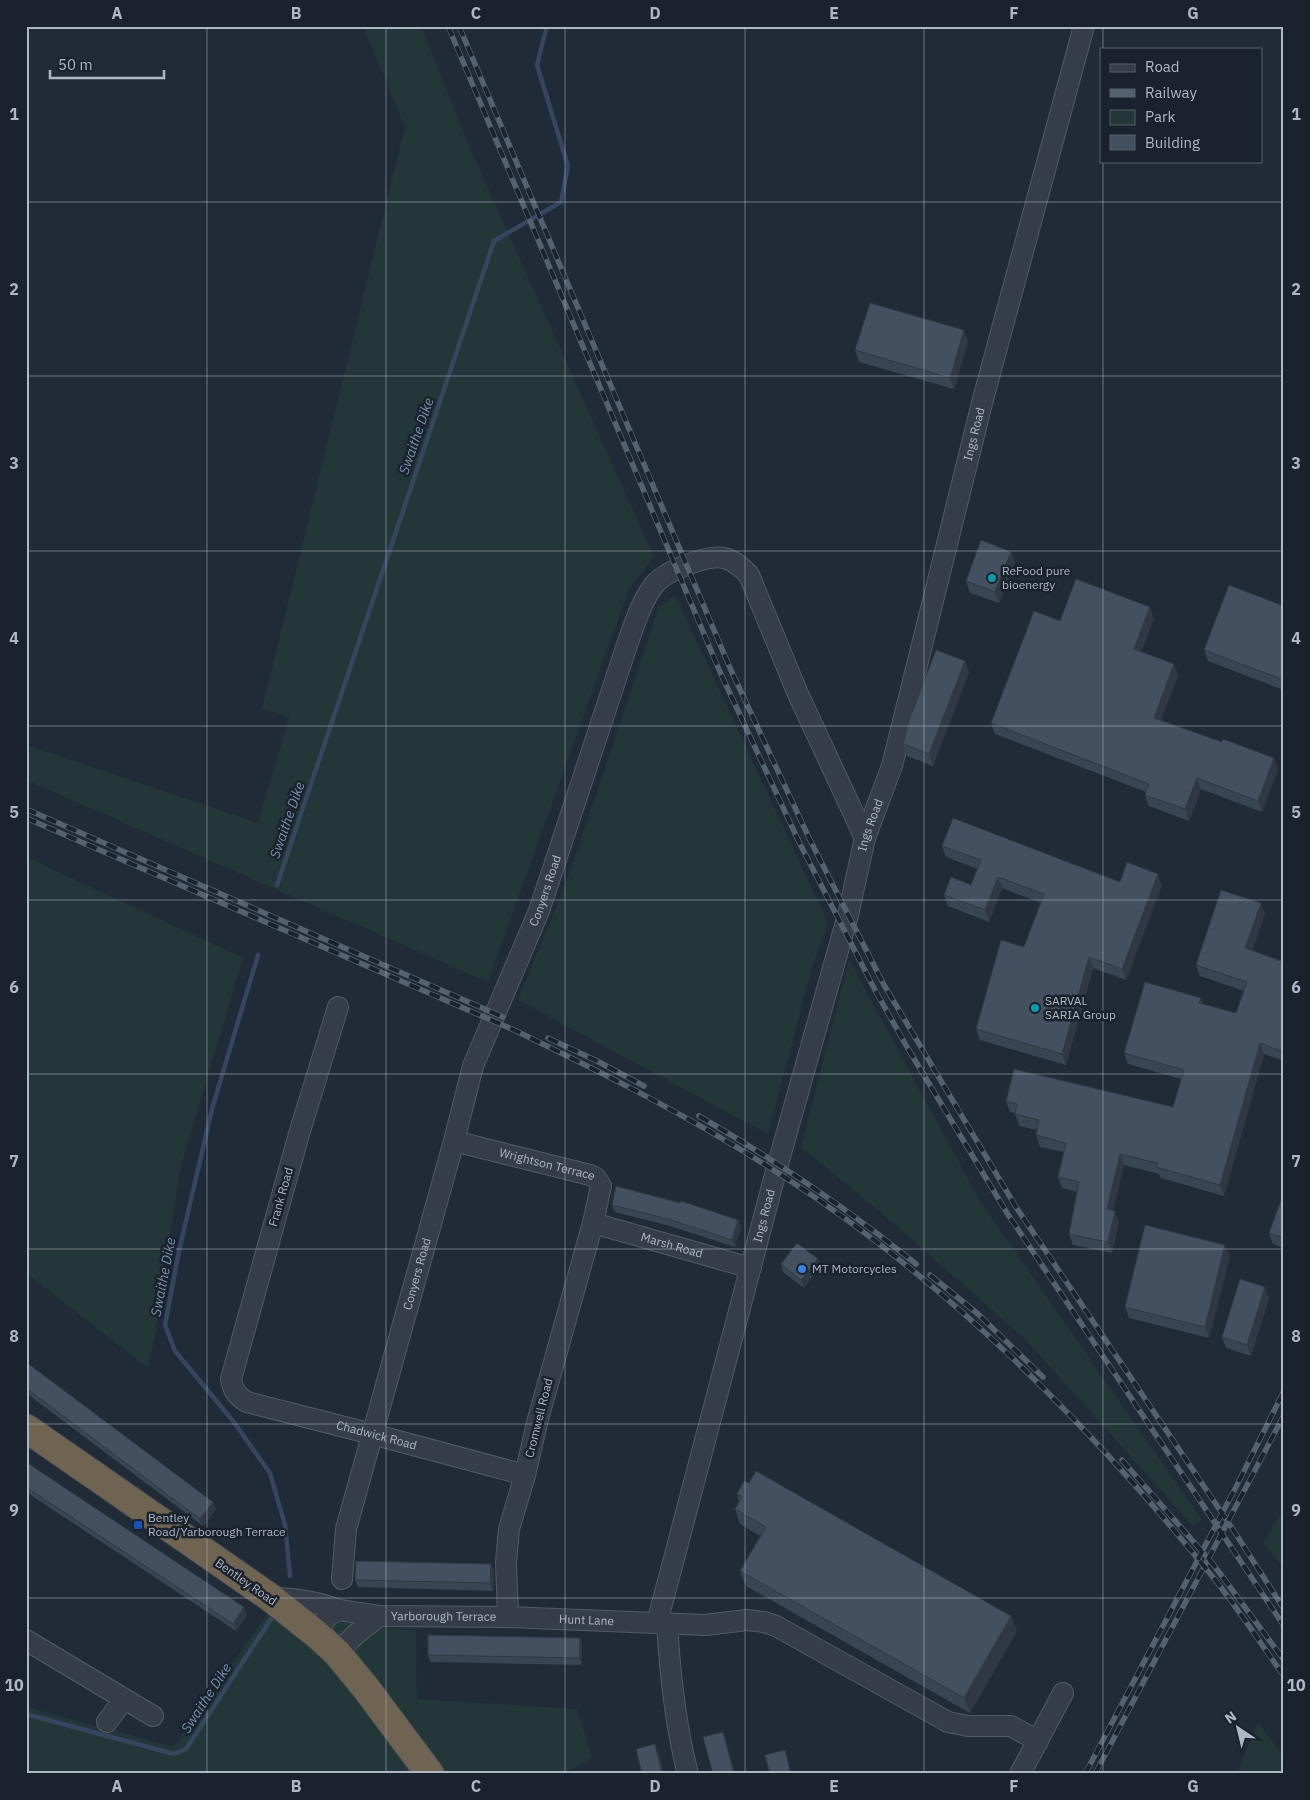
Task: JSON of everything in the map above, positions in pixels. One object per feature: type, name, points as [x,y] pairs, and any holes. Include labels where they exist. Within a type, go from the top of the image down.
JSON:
[{"type":"highway","name":"Bentley Road","points":[[26,1428],[271,1598],[315,1633],[337,1653],[366,1687],[430,1774]]},
{"type":"street","name":"Ings Road","points":[[662,1623],[776,1171],[848,914],[865,838],[892,766],[980,408],[1084,26]]},
{"type":"street","name":"Conyers Road","points":[[342,1579],[346,1529],[454,1141],[473,1066],[539,911],[641,607],[654,585],[662,578],[702,559],[724,558],[740,566],[749,575],[798,694],[865,838]]},
{"type":"street","name":"Frank Road","points":[[233,1390],[232,1379],[264,1258],[338,1006]]},
{"type":"street","name":"Wrightson Terrace","points":[[454,1141],[596,1178],[601,1186],[601,1193],[593,1222]]},
{"type":"street","name":"Marsh Road","points":[[593,1222],[751,1268]]},
{"type":"street","name":"Cromwell Road","points":[[508,1617],[506,1562],[509,1529],[593,1222]]},
{"type":"street","name":"Chadwick Road","points":[[233,1390],[239,1398],[247,1402],[525,1475]]},
{"type":"street","name":"Yarborough Terrace","points":[[271,1598],[295,1598],[323,1604],[339,1610],[378,1616],[508,1617]]},
{"type":"street","points":[[315,1633],[329,1615],[339,1610]]},
{"type":"street","name":"Yarborough Terrace","points":[[337,1653],[378,1616]]},
{"type":"street","name":"Hunt Lane","points":[[508,1617],[705,1625],[748,1620],[764,1622],[776,1626],[948,1722],[968,1726],[1011,1726],[1038,1741]]},
{"type":"street","points":[[662,1623],[675,1716],[688,1774]]},
{"type":"street","points":[[26,1640],[153,1716]]},
{"type":"street","points":[[1020,1774],[1063,1693]]},
{"type":"street","points":[[107,1722],[124,1699]]},
{"type":"green space","points":[[363,26],[421,26],[472,153],[654,557],[629,589],[488,982],[26,780],[26,745],[258,823],[289,717],[262,709],[405,127]]},
{"type":"green space","points":[[675,595],[828,923],[812,967],[768,1134],[518,1000],[568,878],[659,607]]},
{"type":"green space","points":[[26,857],[243,958],[180,1169],[155,1335],[148,1368],[26,1273]]},
{"type":"green space","points":[[849,960],[980,1201],[1202,1520],[1193,1526],[1025,1339],[884,1215],[801,1147]]},
{"type":"green space","points":[[1284,1508],[1284,1568],[1263,1543]]},
{"type":"green space","points":[[267,1614],[416,1631],[417,1699],[577,1709],[592,1758],[563,1774],[26,1774],[26,1707],[174,1747]]},
{"type":"green space","points":[[1258,1722],[1284,1758],[1284,1774],[1237,1774]]},
{"type":"building","points":[[870,303],[964,330],[950,378],[855,350]]},
{"type":"building","points":[[981,540],[1011,552],[995,592],[966,581]]},
{"type":"building","points":[[1076,579],[1150,607],[1134,649],[1174,664],[1154,718],[1222,742],[1223,739],[1274,758],[1258,801],[1197,778],[1185,809],[1145,795],[1149,784],[991,723],[1034,611],[1060,621]]},
{"type":"building","points":[[1229,585],[1284,606],[1284,680],[1204,650]]},
{"type":"building","points":[[936,650],[965,661],[929,754],[903,744],[909,720]]},
{"type":"building","points":[[953,818],[1120,882],[1127,862],[1158,874],[1122,969],[1089,957],[1062,1054],[976,1029],[1001,940],[1024,947],[1044,894],[998,877],[985,910],[944,895],[951,877],[971,885],[981,860],[942,846]]},
{"type":"building","points":[[1221,890],[1261,903],[1245,948],[1284,962],[1284,1052],[1260,1043],[1220,1185],[1156,1167],[1158,1163],[1120,1154],[1107,1209],[1115,1211],[1108,1242],[1069,1234],[1079,1182],[1058,1177],[1066,1143],[1036,1135],[1039,1120],[1015,1114],[1017,1104],[1006,1101],[1014,1069],[1173,1107],[1184,1070],[1124,1053],[1145,982],[1201,998],[1199,1003],[1236,1013],[1247,982],[1196,965]]},
{"type":"building","points":[[616,1186],[680,1203],[681,1201],[738,1220],[732,1240],[668,1219],[612,1205]]},
{"type":"building","points":[[1284,1192],[1284,1238],[1269,1233]]},
{"type":"building","points":[[1145,1225],[1225,1245],[1205,1327],[1125,1307]]},
{"type":"building","name":"MT Motorcycles","points":[[797,1243],[818,1259],[801,1280],[781,1264]]},
{"type":"building","points":[[1240,1279],[1265,1287],[1247,1345],[1222,1337]]},
{"type":"building","points":[[26,1362],[213,1502],[200,1519],[26,1388]]},
{"type":"building","points":[[26,1462],[244,1607],[233,1624],[26,1487]]},
{"type":"building","points":[[756,1471],[1011,1616],[964,1698],[740,1571],[766,1527],[735,1509],[742,1497],[737,1494],[744,1481],[749,1483]]},
{"type":"building","points":[[356,1561],[491,1564],[490,1583],[355,1580]]},
{"type":"building","points":[[428,1635],[580,1638],[579,1658],[428,1655]]},
{"type":"building","points":[[723,1732],[734,1774],[713,1774],[703,1737]]},
{"type":"building","points":[[655,1744],[662,1774],[642,1774],[636,1749]]},
{"type":"building","points":[[785,1750],[791,1774],[770,1774],[765,1755]]},
{"type":"waterway","name":"Swaithe Dike","points":[[277,885],[494,241],[561,202],[568,166],[537,65],[547,26]]},
{"type":"waterway","name":"Swaithe Dike","points":[[258,955],[212,1109],[179,1251],[165,1325],[175,1351],[233,1421],[270,1473],[285,1525],[290,1576]]},
{"type":"waterway","name":"Swaithe Dike","points":[[26,1714],[174,1754],[186,1749],[271,1619]]},
{"type":"railway","points":[[448,26],[720,672],[800,844],[875,990],[1007,1213],[1284,1626]]},
{"type":"railway","points":[[459,26],[730,668],[810,840],[884,985],[1016,1207],[1234,1531],[1284,1609]]},
{"type":"railway","points":[[26,809],[503,1017]]},
{"type":"railway","points":[[26,818],[547,1046],[614,1079],[711,1132],[775,1171],[837,1213],[897,1258],[955,1306],[1063,1408],[1115,1463],[1212,1576],[1284,1676]]},
{"type":"railway","points":[[548,1038],[644,1086]]},
{"type":"railway","points":[[699,1116],[810,1186],[916,1264]]},
{"type":"railway","points":[[930,1275],[978,1314],[1043,1377]]},
{"type":"railway","points":[[1085,1774],[1236,1487],[1284,1391]]},
{"type":"railway","points":[[1095,1774],[1284,1415]]},
{"type":"railway","points":[[1122,1460],[1213,1564],[1284,1660]]},
{"type":"place","name":"ReFood pure bioenergy","points":[[992,578]]},
{"type":"place","name":"SARVAL SARIA Group","points":[[1035,1008]]},
{"type":"place","name":"MT Motorcycles","points":[[802,1269]]},
{"type":"place","name":"Bentley Road/Yarborough Terrace","points":[[138,1525]]}]
